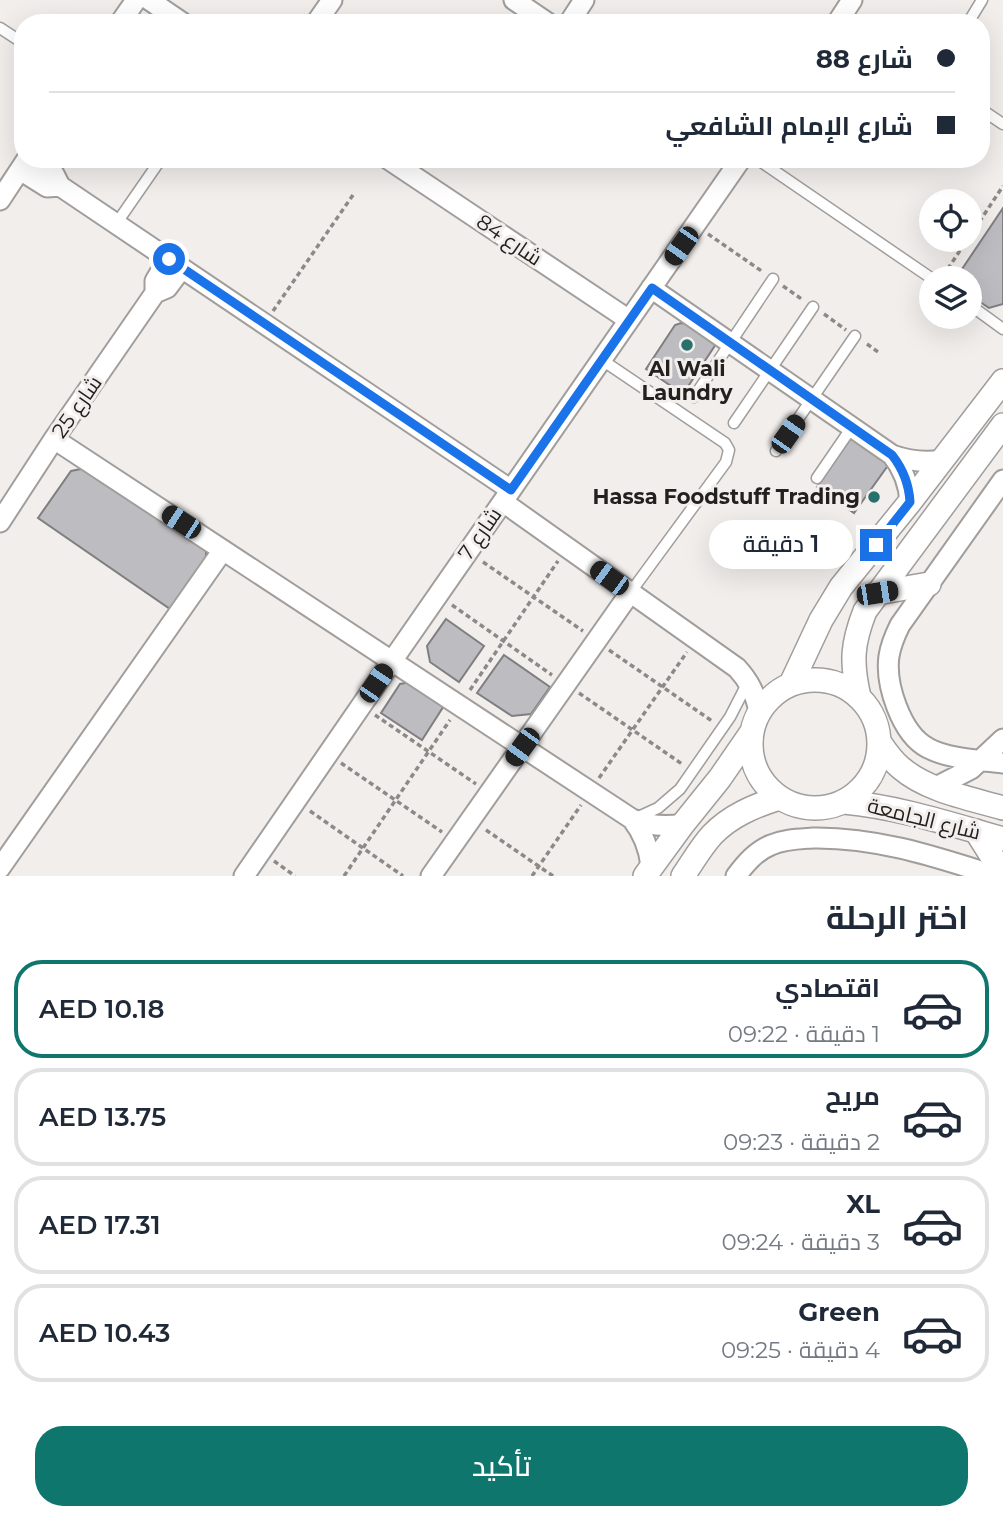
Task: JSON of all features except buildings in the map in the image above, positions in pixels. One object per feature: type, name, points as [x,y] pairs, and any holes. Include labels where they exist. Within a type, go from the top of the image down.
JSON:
[{"type":"street","points":[[149,0],[170,14]]},
{"type":"street","points":[[514,0],[535,14]]},
{"type":"street","points":[[0,200],[22,168]]},
{"type":"street","points":[[30,168],[47,187],[60,186],[264,324],[507,496],[630,593],[737,668],[754,691],[759,711]]},
{"type":"street","name":"شارع 84","points":[[401,168],[629,320]]},
{"type":"street","name":"شارع 7","points":[[244,876],[735,168]]},
{"type":"street","name":"شارع 25","points":[[0,522],[155,293],[167,288],[175,264]]},
{"type":"street","points":[[652,288],[892,455],[912,461],[942,460]]},
{"type":"street","points":[[791,684],[841,587],[1003,380]]},
{"type":"street","points":[[859,697],[853,653],[857,631],[865,611],[1003,425]]},
{"type":"street","points":[[54,439],[632,819],[662,826],[683,824]]},
{"type":"street","points":[[892,455],[903,472],[910,502]]},
{"type":"street","points":[[1003,480],[901,625],[889,656],[892,690],[901,716],[916,740],[941,753],[1003,763]]},
{"type":"street","points":[[12,876],[0,868],[223,550]]},
{"type":"street","points":[[877,593],[929,584]]},
{"type":"street","points":[[431,876],[630,593]]},
{"type":"street","points":[[648,871],[720,778],[751,733],[759,711],[773,695],[791,684],[808,680],[827,681],[845,687],[859,697],[870,710],[877,726],[880,743],[878,761],[871,778],[859,792],[844,802],[811,809],[794,806],[779,799],[765,786],[755,770],[750,752],[751,733]]},
{"type":"street","points":[[936,788],[960,776],[982,760],[1003,739]]},
{"type":"street","name":"شارع الجامعة","points":[[880,743],[898,766],[910,775],[936,788],[1003,808]]},
{"type":"street","points":[[683,876],[711,836],[726,823],[742,812],[779,799]]},
{"type":"street","name":"شارع الجامعة","points":[[844,802],[887,807],[1003,839]]},
{"type":"street","points":[[632,819],[644,836],[650,856],[648,871]]},
{"type":"street","points":[[976,831],[1003,874]]},
{"type":"street","points":[[736,876],[751,858],[770,845],[784,840],[824,838],[873,842],[896,847],[996,876]]},
{"type":"lane","points":[[116,224],[154,168]]},
{"type":"lane","points":[[770,168],[919,270]]},
{"type":"lane","points":[[694,397],[773,279]]},
{"type":"lane","points":[[734,423],[813,307]]},
{"type":"lane","points":[[982,314],[1003,329]]},
{"type":"lane","points":[[776,451],[855,336]]},
{"type":"lane","points":[[602,360],[725,443],[729,450],[726,462],[630,593]]},
{"type":"lane","points":[[817,478],[852,427]]},
{"type":"lane","points":[[632,819],[658,808],[680,789],[730,717],[748,682]]},
{"type":"path","points":[[982,217],[1003,186]]},
{"type":"path","points":[[264,324],[355,192]]},
{"type":"path","points":[[695,225],[878,352]]},
{"type":"path","points":[[532,876],[696,639]]},
{"type":"path","points":[[361,705],[489,793]]},
{"type":"path","points":[[328,754],[455,841]]},
{"type":"path","points":[[295,801],[403,876]]},
{"type":"path","points":[[471,819],[553,876]]},
{"type":"path","points":[[260,852],[295,876]]},
{"type":"place","name":"Al Wali Laundry","points":[[687,345]]},
{"type":"place","name":"Hassa Foodstuff Trading","points":[[874,497]]},
{"type":"route","points":[[169,259],[511,490],[652,288],[892,455],[907,482],[910,502],[876,545]]}]
